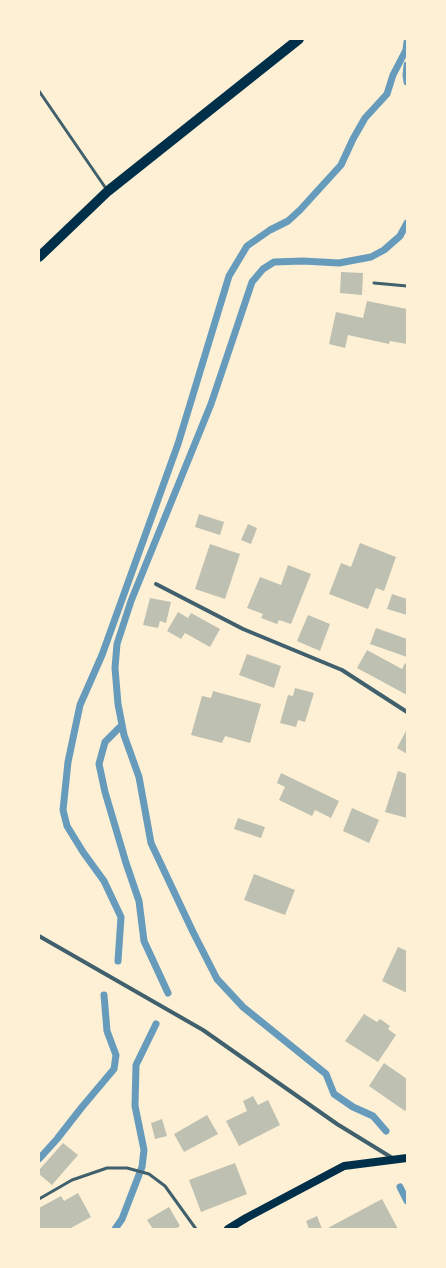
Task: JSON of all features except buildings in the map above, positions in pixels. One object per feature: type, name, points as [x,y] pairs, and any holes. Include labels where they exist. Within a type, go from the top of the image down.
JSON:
[{"type":"main road","points":[[39,257],[108,191],[298,39]]},
{"type":"main road","points":[[228,1229],[344,1166],[407,1158]]},
{"type":"street","points":[[156,584],[243,629],[342,670],[407,712]]},
{"type":"street","points":[[39,936],[204,1030],[337,1124],[394,1159]]},
{"type":"lane","points":[[39,91],[108,191]]},
{"type":"lane","points":[[374,283],[407,286]]},
{"type":"lane","points":[[39,1199],[72,1180],[107,1168],[127,1168],[148,1174],[165,1186],[196,1229]]},
{"type":"waterway","points":[[118,961],[121,917],[104,881],[83,852],[67,826],[63,810],[68,762],[80,705],[102,655],[178,444],[229,276],[247,246],[270,230],[288,221],[341,165],[365,118],[387,94],[393,75],[406,50],[407,42]]},
{"type":"waterway","points":[[407,65],[407,82]]},
{"type":"waterway","points":[[386,1131],[373,1116],[353,1107],[334,1094],[326,1074],[243,1007],[217,979],[151,843],[139,777],[124,735],[118,704],[115,668],[117,644],[131,601],[211,404],[252,282],[263,269],[274,262],[303,261],[339,263],[371,257],[384,250],[400,236],[407,223]]},
{"type":"waterway","points":[[122,725],[105,742],[99,764],[105,792],[139,901],[144,941],[168,993]]},
{"type":"waterway","points":[[39,1159],[114,1069],[116,1055],[107,1031],[104,995]]},
{"type":"waterway","points":[[115,1229],[122,1219],[142,1167],[144,1150],[135,1106],[136,1065],[156,1024]]},
{"type":"waterway","points":[[400,1187],[407,1201]]}]
